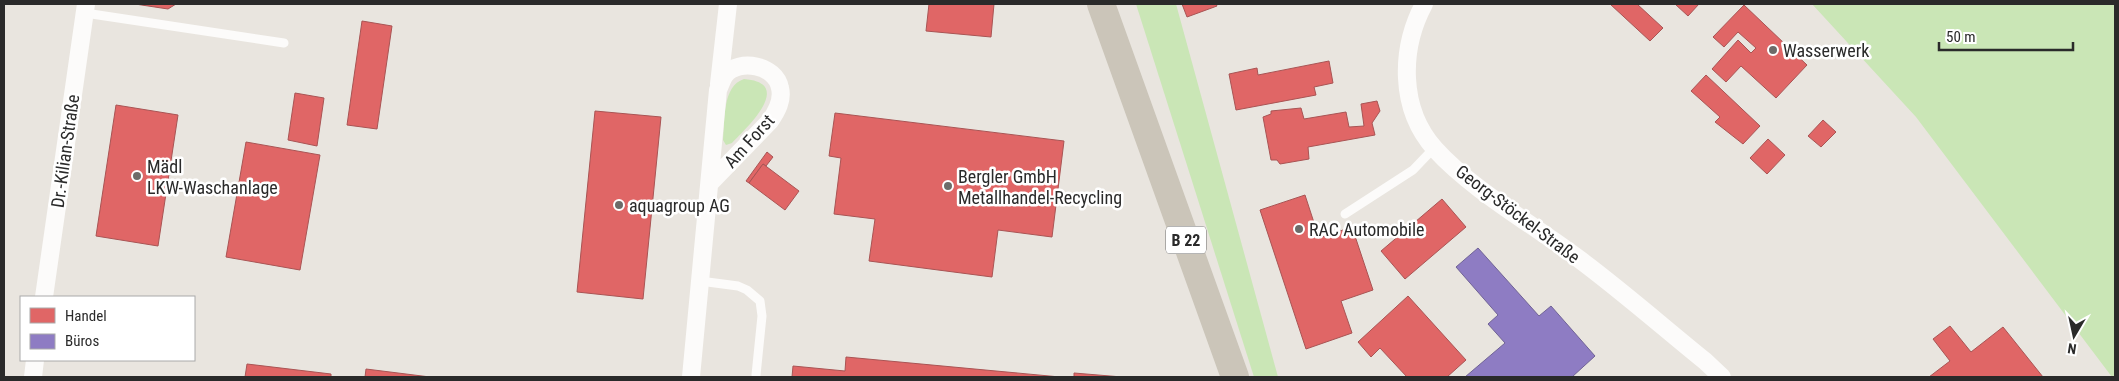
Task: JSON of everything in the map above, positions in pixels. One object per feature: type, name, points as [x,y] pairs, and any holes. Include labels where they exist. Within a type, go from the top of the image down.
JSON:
[{"type":"main road","name":"B 22","points":[[1101,4],[1235,377]]},
{"type":"street","name":"Am Forst","points":[[691,377],[728,4]]},
{"type":"street","name":"Georg-Stöckel-Straße","points":[[1424,4],[1415,22],[1409,44],[1406,75],[1410,103],[1417,121],[1434,148],[1458,171],[1489,195],[1580,260],[1705,361],[1722,377]]},
{"type":"street","name":"Dr.-Kilian-Straße","points":[[44,296],[86,8]]},
{"type":"street","name":"Am Forst","points":[[710,183],[770,121],[780,100],[780,86],[774,76],[764,69],[749,65],[734,69],[724,76],[718,90]]},
{"type":"street","points":[[33,377],[35,361]]},
{"type":"lane","points":[[86,8],[284,43]]},
{"type":"lane","points":[[1345,214],[1413,170],[1434,148]]},
{"type":"lane","points":[[700,281],[738,286],[748,290],[760,301],[762,316],[756,375]]},
{"type":"green space","points":[[1136,4],[1176,4],[1278,377],[1254,377]]},
{"type":"green space","points":[[1812,4],[2115,4],[2115,377],[2112,377],[1916,117]]},
{"type":"green space","points":[[744,79],[759,82],[766,89],[766,97],[762,107],[747,128],[732,143],[726,145],[723,140],[728,96],[737,83]]},
{"type":"building: Handel","points":[[135,4],[176,4],[168,9]]},
{"type":"building: Handel","points":[[929,4],[994,4],[991,37],[926,31]]},
{"type":"building: Handel","points":[[1182,4],[1216,4],[1217,6],[1187,17]]},
{"type":"building: Handel","points":[[1610,4],[1637,4],[1663,28],[1650,41]]},
{"type":"building: Handel","points":[[1675,4],[1699,4],[1688,16]]},
{"type":"building: Handel","name":"Wasserwerk","points":[[1744,5],[1807,65],[1776,98],[1741,66],[1726,82],[1712,69],[1738,40],[1751,53],[1756,48],[1738,32],[1724,47],[1713,37]]},
{"type":"building: Handel","points":[[362,21],[392,26],[377,129],[347,125]]},
{"type":"building: Handel","points":[[1329,61],[1333,83],[1314,87],[1316,95],[1236,110],[1229,74],[1257,68],[1258,75]]},
{"type":"building: Handel","points":[[1706,75],[1760,126],[1743,144],[1715,122],[1720,117],[1691,91]]},
{"type":"building: Handel","points":[[295,93],[324,98],[317,146],[288,140]]},
{"type":"building: Handel","points":[[1377,101],[1380,111],[1372,123],[1375,135],[1308,147],[1309,159],[1280,164],[1277,160],[1271,160],[1263,117],[1271,114],[1271,111],[1301,108],[1304,119],[1346,112],[1349,127],[1364,126],[1361,104]]},
{"type":"building: Handel","name":"Mädl LKW-Waschanlage","points":[[116,105],[178,115],[158,246],[96,236]]},
{"type":"building: Handel","name":"aquagroup AG","points":[[595,111],[661,117],[643,299],[577,292]]},
{"type":"building: Handel","name":"Bergler GmbH Metallhandel-Recycling","points":[[835,113],[1064,141],[1052,237],[998,230],[992,277],[869,261],[875,219],[834,214],[841,158],[829,156]]},
{"type":"building: Handel","points":[[1823,120],[1836,132],[1821,147],[1808,136]]},
{"type":"building: Handel","points":[[1768,139],[1785,155],[1767,174],[1750,158]]},
{"type":"building: Handel","points":[[246,142],[320,155],[300,270],[226,257]]},
{"type":"building: Handel","points":[[767,152],[773,157],[766,166],[763,164],[749,183],[746,181]]},
{"type":"building: Handel","points":[[763,164],[799,191],[785,210],[749,183]]},
{"type":"building: Handel","points":[[1305,195],[1319,238],[1352,227],[1373,290],[1341,301],[1352,333],[1306,349],[1260,210]]},
{"type":"building: Handel","points":[[1442,199],[1466,227],[1405,279],[1381,251]]},
{"type":"building: Handel","points":[[1408,296],[1466,360],[1447,377],[1407,377],[1380,348],[1371,357],[1358,342]]},
{"type":"building: Handel","points":[[1950,326],[1971,352],[2003,327],[2043,377],[1929,377],[1950,361],[1933,339]]},
{"type":"building: Handel","points":[[846,357],[1060,377],[792,377],[793,366],[845,371]]},
{"type":"building: Handel","points":[[247,364],[331,374],[331,377],[245,377]]},
{"type":"building: Handel","points":[[366,369],[430,377],[365,377]]},
{"type":"building: Handel","points":[[1074,373],[1122,377],[1074,377]]},
{"type":"building: Büros","points":[[1478,248],[1539,316],[1551,306],[1595,356],[1572,377],[1465,377],[1505,343],[1488,324],[1498,315],[1456,267]]},
{"type":"place","name":"Wasserwerk","points":[[1773,50]]},
{"type":"place","name":"Mädl LKW-Waschanlage","points":[[137,176]]},
{"type":"place","name":"Bergler GmbH Metallhandel-Recycling","points":[[948,186]]},
{"type":"place","name":"aquagroup AG","points":[[619,205]]},
{"type":"place","name":"RAC Automobile","points":[[1299,229]]}]
